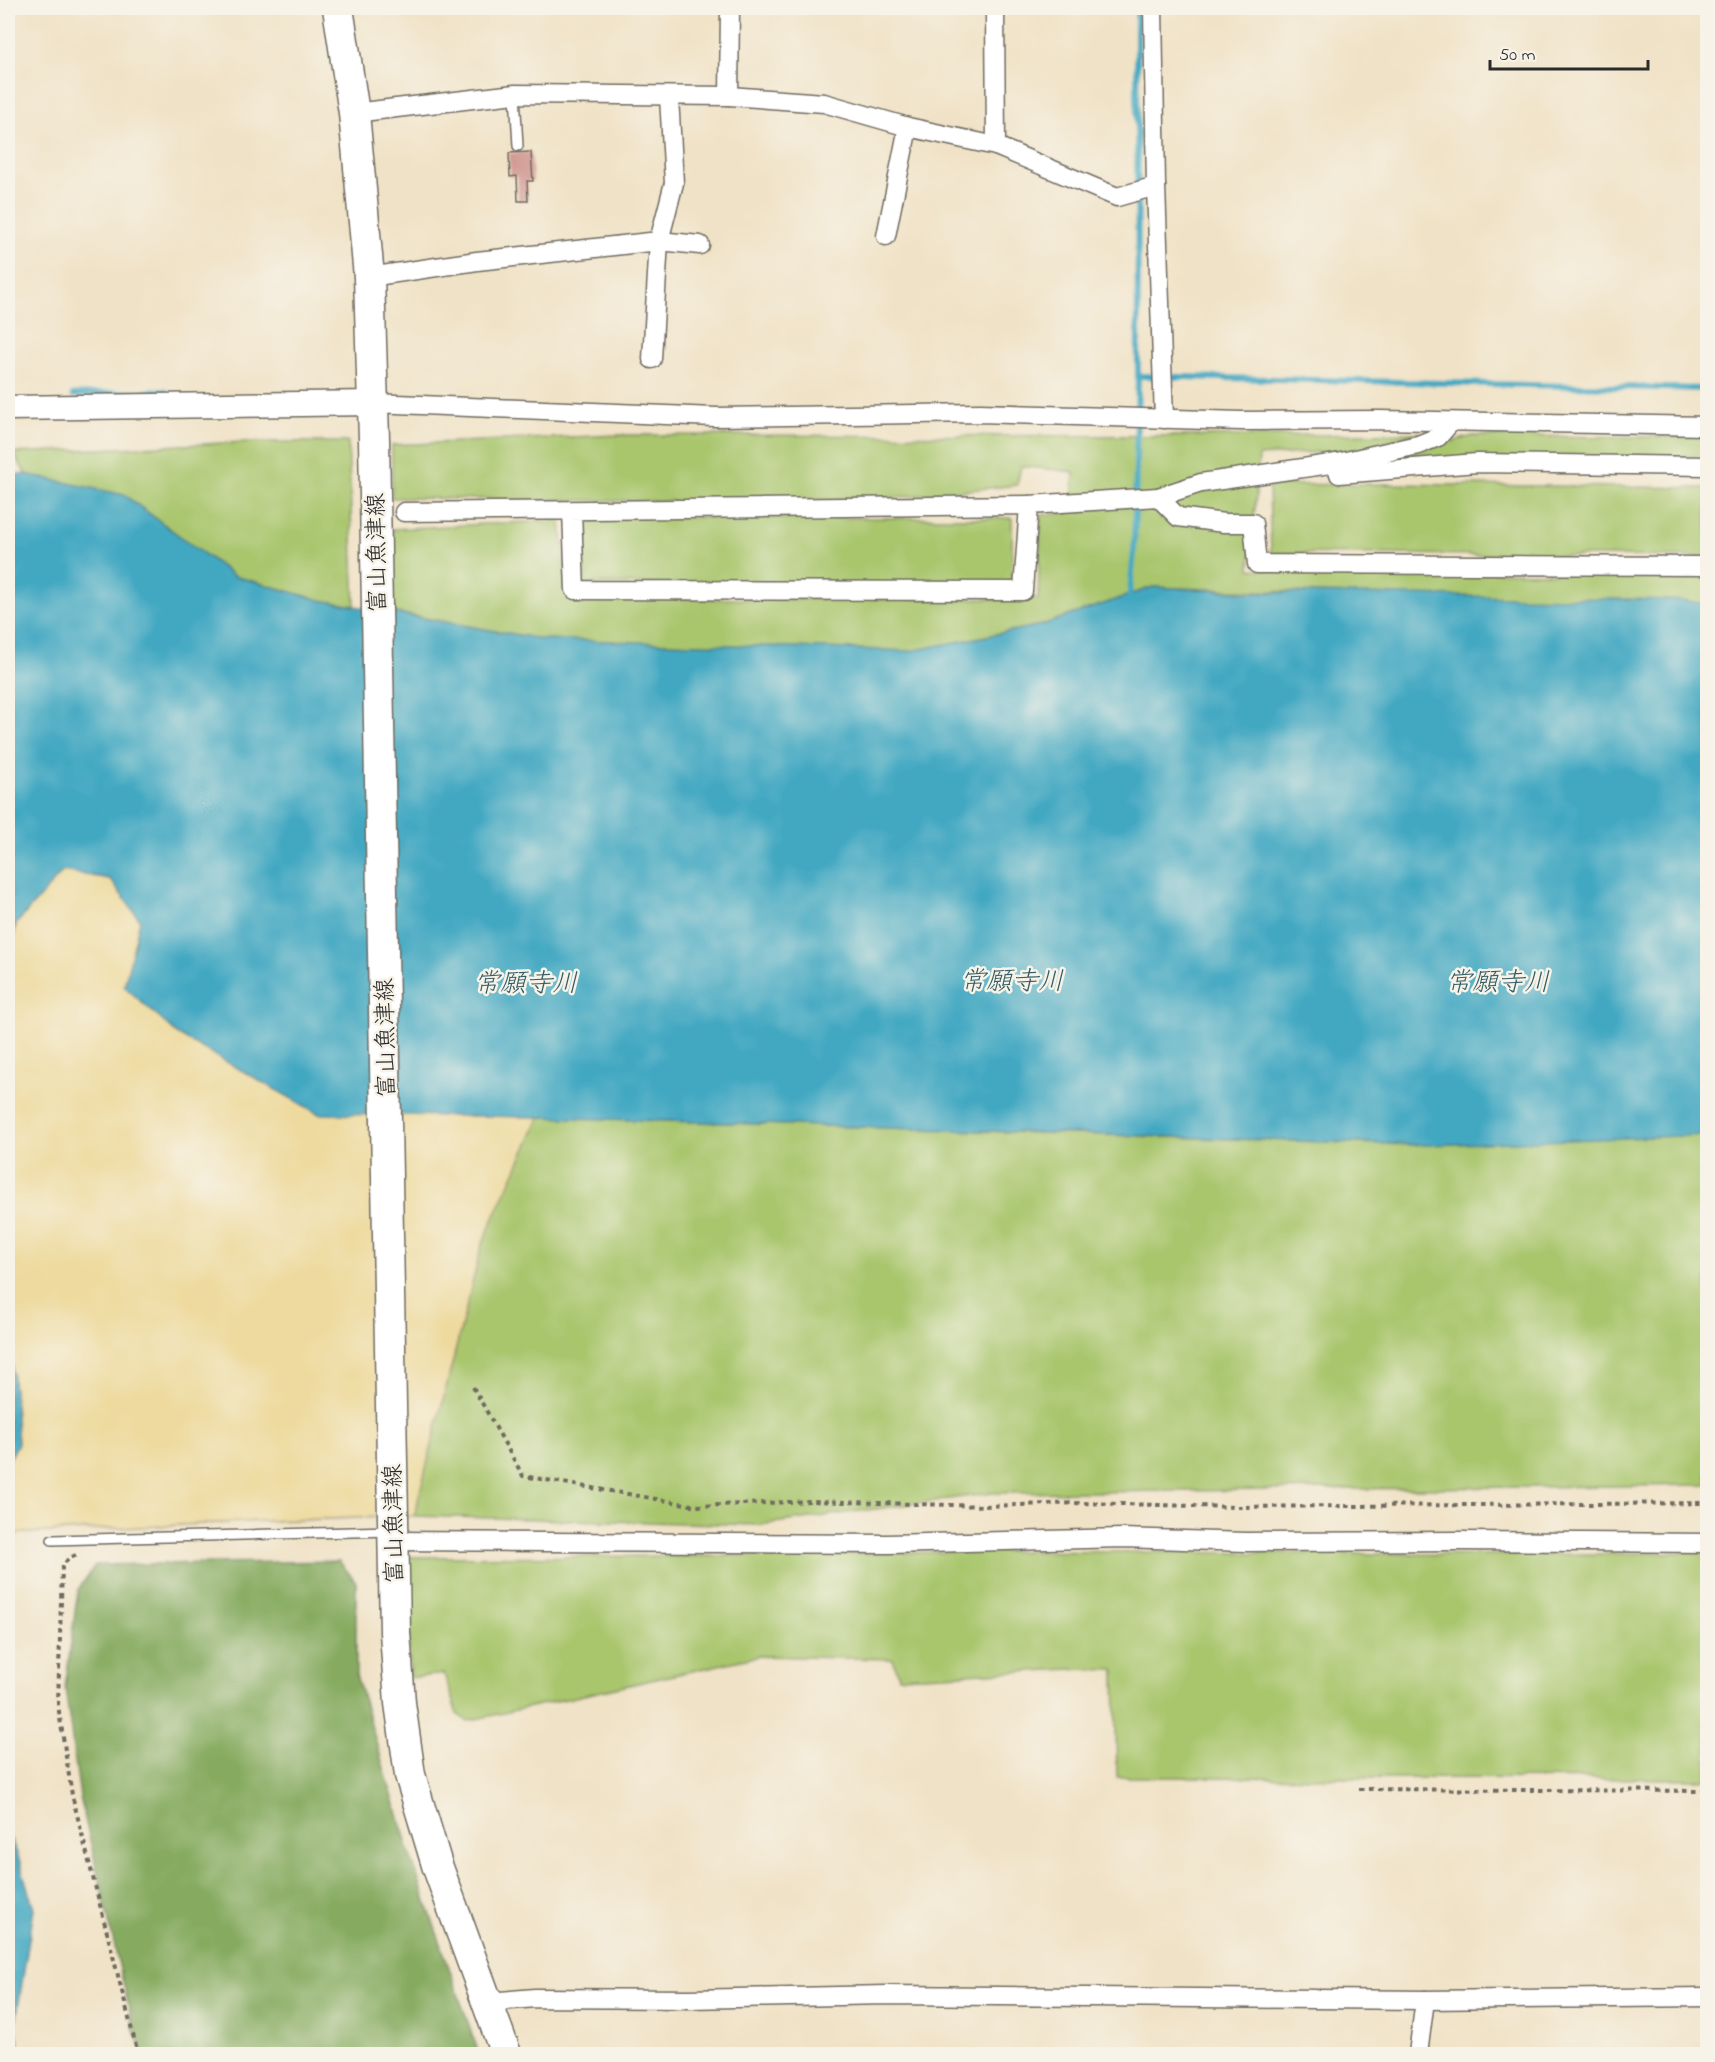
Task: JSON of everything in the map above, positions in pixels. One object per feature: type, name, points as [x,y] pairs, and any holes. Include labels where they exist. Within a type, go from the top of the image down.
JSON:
[{"type":"main road","name":"富山魚津線","points":[[338,8],[354,113],[369,277],[374,439],[395,1632],[400,1702],[410,1775],[437,1865],[506,2055]]},
{"type":"street","points":[[729,96],[730,8]]},
{"type":"street","points":[[995,8],[996,146]]},
{"type":"street","points":[[1153,8],[1164,419]]},
{"type":"street","points":[[354,113],[515,94],[729,96],[824,103],[908,127],[996,146],[1118,197],[1156,186]]},
{"type":"street","points":[[652,359],[659,242],[674,183],[669,97]]},
{"type":"street","points":[[886,236],[908,127]]},
{"type":"street","points":[[369,277],[477,261],[659,242],[700,245]]},
{"type":"street","points":[[8,408],[373,402],[715,417],[980,413],[1164,419],[1707,426]]},
{"type":"street","points":[[404,512],[1029,505],[1158,498],[1201,483],[1337,463],[1418,445],[1438,437],[1451,422]]},
{"type":"street","points":[[1337,463],[1339,474],[1477,463],[1707,466]]},
{"type":"street","points":[[1158,498],[1178,517],[1224,523],[1253,523],[1257,564],[1707,566]]},
{"type":"street","points":[[572,511],[575,590],[1023,591],[1029,505]]},
{"type":"street","points":[[393,1531],[888,1544],[1122,1538],[1246,1542],[1458,1540],[1707,1543]]},
{"type":"street","points":[[488,2002],[535,1998],[689,1999],[888,1995],[1425,2000],[1707,1997]]},
{"type":"street","points":[[1418,2055],[1425,2000]]},
{"type":"lane","points":[[515,94],[518,146]]},
{"type":"lane","points":[[52,1540],[393,1531]]},
{"type":"path","points":[[473,1387],[523,1476],[697,1506],[812,1502],[985,1506],[1082,1503],[1234,1507],[1707,1503]]},
{"type":"path","points":[[84,1551],[69,1558],[62,1567],[58,1705],[72,1795],[138,2055]]},
{"type":"path","points":[[1359,1789],[1707,1791]]},
{"type":"green space","points":[[1420,433],[1354,450],[1259,456],[1250,569],[1708,575],[1707,607],[1153,587],[1042,625],[911,651],[541,639],[392,612],[393,529],[561,520],[568,599],[1038,599],[1041,515],[1071,512],[1074,472],[1021,466],[1017,485],[892,498],[735,502],[392,498],[392,445],[618,435],[1261,436]]},
{"type":"green space","points":[[1473,436],[1707,437],[1707,456],[1373,462]]},
{"type":"green space","points":[[246,442],[348,442],[355,606],[320,600],[234,576],[124,495],[26,474],[13,453]]},
{"type":"green space","points":[[1269,485],[1707,488],[1707,557],[1271,553]]},
{"type":"green space","points":[[581,517],[1012,518],[1012,584],[585,584]]},
{"type":"green space","points":[[540,1117],[1414,1145],[1707,1134],[1707,1485],[992,1493],[759,1525],[414,1516],[482,1244]]},
{"type":"green space","points":[[1007,1551],[1528,1555],[1707,1552],[1707,1779],[1117,1777],[1115,1670],[1072,1669],[899,1677],[893,1659],[759,1656],[467,1721],[457,1714],[444,1674],[410,1678],[407,1557],[715,1556]]},
{"type":"green space","points":[[339,1561],[356,1582],[356,1675],[412,1861],[479,2054],[145,2054],[135,2034],[80,1797],[65,1688],[78,1590],[95,1565]]},
{"type":"sand","points":[[63,871],[110,879],[140,920],[319,1114],[540,1117],[482,1244],[414,1516],[8,1534],[8,1462],[18,1443],[8,1318],[8,961],[16,924]]},
{"type":"water","name":"常願寺川","points":[[26,474],[124,495],[234,576],[320,600],[541,639],[911,651],[1042,625],[1153,587],[1248,592],[1676,600],[1707,604],[1707,1135],[1428,1145],[540,1117],[319,1114],[178,1035],[124,986],[140,920],[110,879],[63,871],[16,924],[8,961],[8,475]]},
{"type":"water","points":[[8,1318],[18,1443],[8,1462]]},
{"type":"water","points":[[8,1834],[17,1853],[34,1909],[15,2026],[21,2054],[8,2054]]},
{"type":"building","points":[[531,152],[533,181],[527,181],[528,201],[518,201],[517,176],[510,177],[509,153]]},
{"type":"waterway","points":[[1129,601],[1134,552],[1138,376],[1137,8]]},
{"type":"waterway","points":[[1138,376],[1708,389]]},
{"type":"waterway","points":[[73,395],[165,391]]}]
